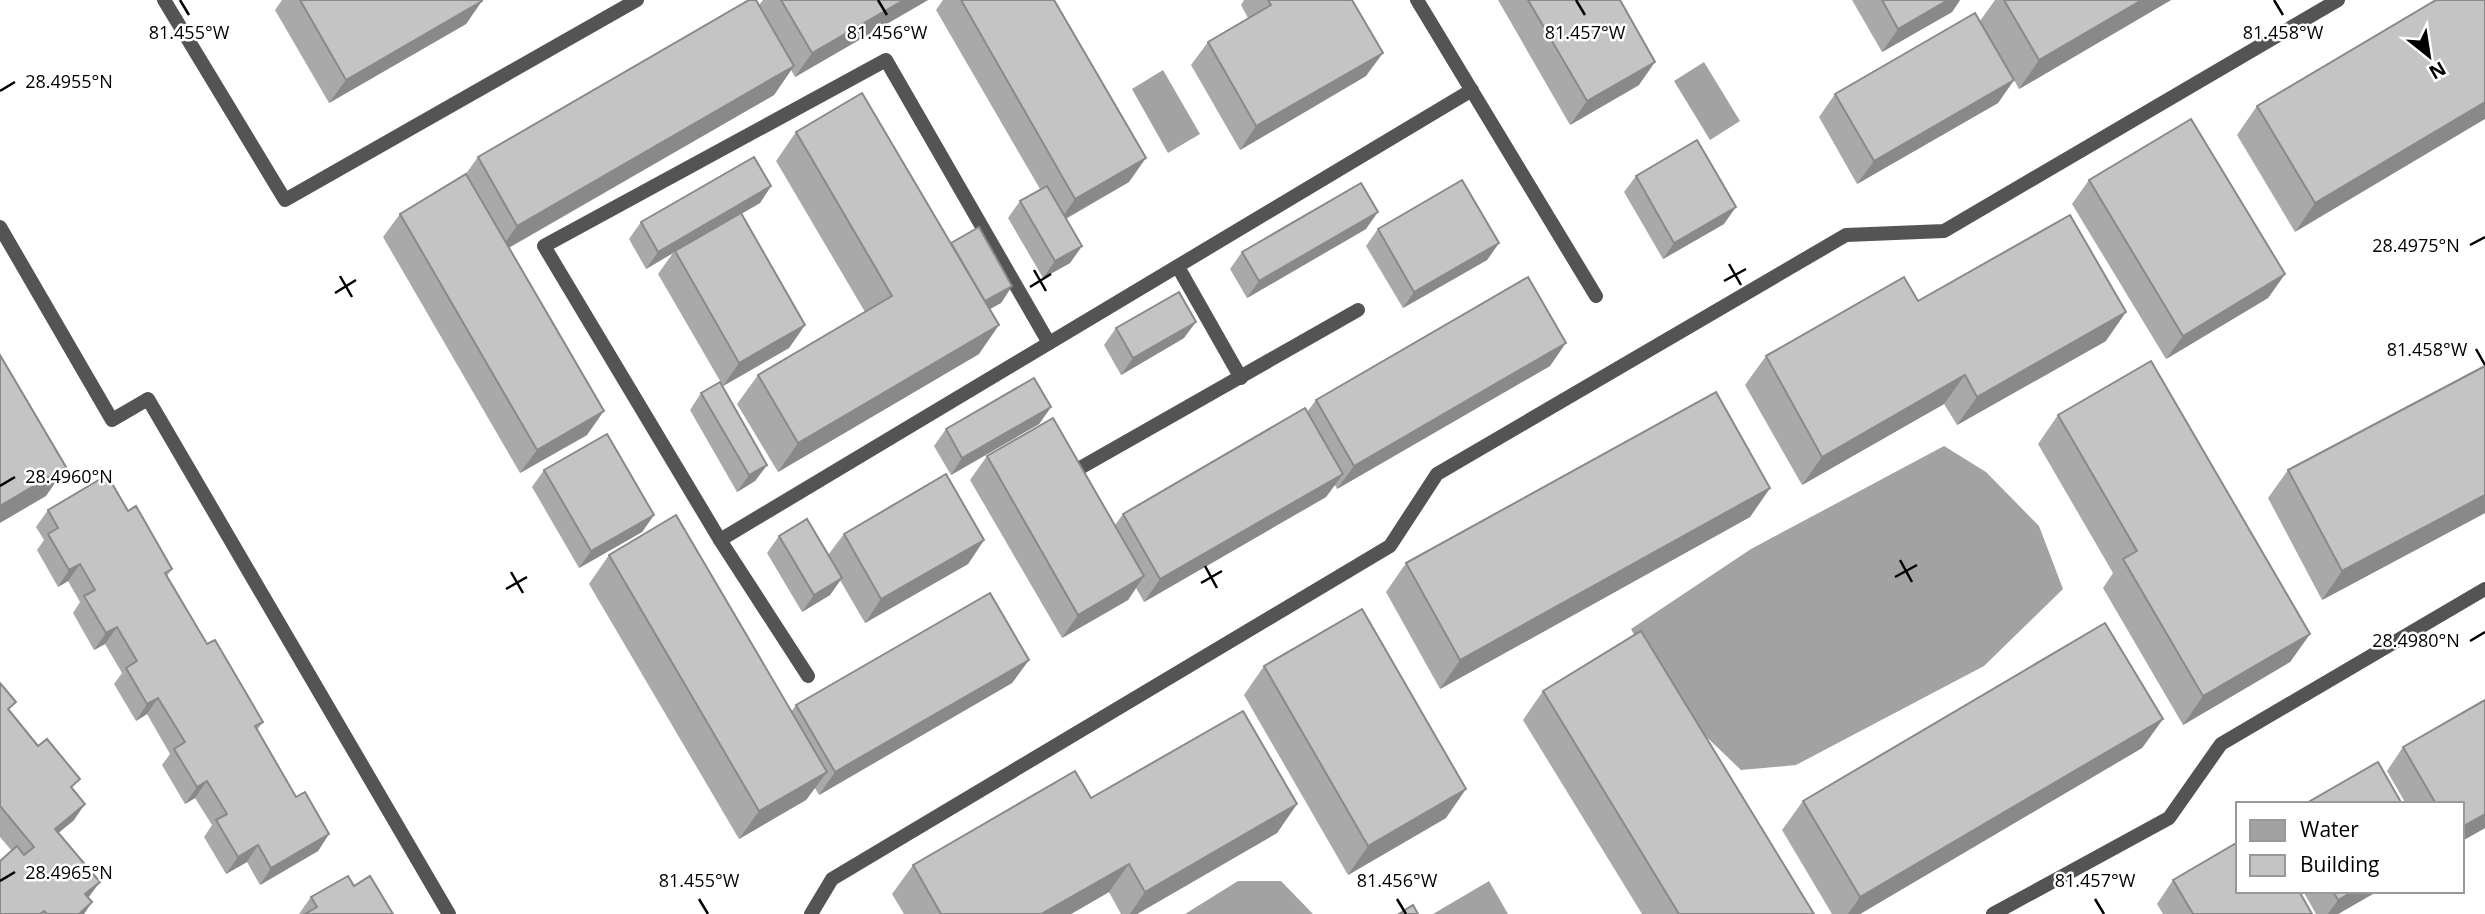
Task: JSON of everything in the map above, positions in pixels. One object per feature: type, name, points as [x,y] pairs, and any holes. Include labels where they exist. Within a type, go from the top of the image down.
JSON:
[{"type":"lane","points":[[164,0],[285,200],[637,0]]},
{"type":"lane","points":[[1417,0],[1596,296]]},
{"type":"lane","points":[[811,914],[832,879],[1390,547],[1437,474],[1846,235],[1944,231],[2338,0]]},
{"type":"lane","points":[[808,676],[720,540],[544,246],[886,60],[1049,343]]},
{"type":"lane","points":[[720,540],[1472,90]]},
{"type":"lane","points":[[0,227],[112,420],[148,399],[449,914]]},
{"type":"lane","points":[[1178,267],[1241,378]]},
{"type":"lane","points":[[1080,468],[1358,310]]},
{"type":"lane","points":[[1993,914],[2169,818],[2221,744],[2485,589]]},
{"type":"water","points":[[1704,62],[1740,121],[1710,140],[1674,81]]},
{"type":"water","points":[[1163,70],[1200,134],[1168,153],[1132,89]]},
{"type":"water","points":[[1944,446],[1986,472],[2039,526],[2063,589],[1984,666],[1796,765],[1741,770],[1670,702],[1631,629],[1751,549]]},
{"type":"water","points":[[1238,881],[1281,881],[1313,914],[1185,914]]},
{"type":"water","points":[[1489,881],[1508,914],[1433,914]]},
{"type":"building","points":[[300,0],[482,0],[482,1],[346,80]]},
{"type":"building","points":[[749,0],[756,0],[794,66],[517,226],[478,157]]},
{"type":"building","points":[[781,0],[904,0],[812,53]]},
{"type":"building","points":[[961,0],[1054,0],[1146,158],[1075,199]]},
{"type":"building","points":[[1268,0],[1352,0],[1383,53],[1256,126],[1208,42],[1271,5]]},
{"type":"building","points":[[1528,0],[1620,0],[1655,62],[1587,101]]},
{"type":"building","points":[[1882,0],[1948,0],[1898,29]]},
{"type":"building","points":[[2004,0],[2142,0],[2039,60]]},
{"type":"building","points":[[2436,0],[2485,0],[2485,102],[2315,203],[2257,106]]},
{"type":"building","points":[[1975,13],[2014,80],[1874,161],[1835,94]]},
{"type":"building","points":[[862,93],[999,325],[798,443],[758,375],[892,296],[796,132]]},
{"type":"building","points":[[2191,119],[2285,274],[2183,336],[2089,180]]},
{"type":"building","points":[[1697,140],[1736,207],[1674,243],[1636,176]]},
{"type":"building","points":[[754,157],[771,186],[658,252],[641,222]]},
{"type":"building","points":[[466,174],[604,411],[537,450],[400,214]]},
{"type":"building","points":[[1462,180],[1499,243],[1414,292],[1378,229]]},
{"type":"building","points":[[1361,183],[1378,212],[1259,281],[1242,252]]},
{"type":"building","points":[[1047,186],[1082,246],[1055,261],[1020,201]]},
{"type":"building","points":[[741,213],[805,325],[739,363],[675,251]]},
{"type":"building","points":[[2070,215],[2126,312],[1977,397],[1965,375],[1822,457],[1766,356],[1904,277],[1918,301]]},
{"type":"building","points":[[979,227],[1012,286],[985,301],[951,243]]},
{"type":"building","points":[[1528,277],[1566,343],[1354,466],[1316,400]]},
{"type":"building","points":[[1179,292],[1196,322],[1133,358],[1116,328]]},
{"type":"building","points":[[0,355],[66,467],[0,506]]},
{"type":"building","points":[[2151,361],[2310,634],[2203,696],[2123,559],[2137,551],[2058,415]]},
{"type":"building","points":[[2485,366],[2485,495],[2342,571],[2288,470]]},
{"type":"building","points":[[1034,378],[1051,407],[962,458],[946,429]]},
{"type":"building","points":[[720,382],[767,465],[749,475],[701,393]]},
{"type":"building","points":[[1716,392],[1770,488],[1460,660],[1406,563]]},
{"type":"building","points":[[1305,408],[1343,474],[1160,579],[1123,514]]},
{"type":"building","points":[[1053,418],[1144,576],[1078,615],[987,456]]},
{"type":"building","points":[[607,434],[654,515],[591,551],[544,470]]},
{"type":"building","points":[[946,474],[984,540],[881,599],[844,534]]},
{"type":"building","points":[[107,475],[128,511],[136,506],[172,569],[165,573],[207,644],[215,640],[263,722],[255,726],[296,797],[305,792],[329,834],[271,868],[258,845],[238,857],[216,820],[227,814],[207,781],[197,787],[174,749],[185,742],[158,698],[147,704],[126,668],[137,661],[117,627],[106,633],[84,596],[95,590],[80,564],[69,570],[48,534],[58,528],[48,510]]},
{"type":"building","points":[[676,515],[827,772],[759,811],[609,555]]},
{"type":"building","points":[[807,519],[842,578],[814,595],[779,536]]},
{"type":"building","points":[[990,593],[1029,660],[835,772],[796,705]]},
{"type":"building","points":[[1362,609],[1466,789],[1368,846],[1264,666]]},
{"type":"building","points":[[2105,623],[2163,719],[1860,897],[1803,801]]},
{"type":"building","points":[[1641,631],[1814,914],[1679,914],[1543,691]]},
{"type":"building","points":[[0,683],[16,702],[8,709],[38,746],[47,739],[80,779],[71,787],[85,804],[55,829],[100,882],[85,894],[92,902],[79,914],[47,914],[44,911],[40,914],[0,914],[0,861],[17,846],[24,855],[34,847],[0,806]]},
{"type":"building","points":[[2485,700],[2485,814],[2464,826],[2464,802],[2435,802],[2403,747]]},
{"type":"building","points":[[1243,711],[1297,804],[1145,892],[1129,864],[1041,914],[941,914],[913,865],[1075,771],[1091,798]]},
{"type":"building","points":[[2378,762],[2401,802],[2308,802]]},
{"type":"building","points":[[2236,843],[2236,893],[2300,893],[2312,914],[2193,914],[2173,880]]},
{"type":"building","points":[[348,876],[354,886],[370,876],[393,914],[305,914],[317,907],[311,897]]},
{"type":"building","points":[[2334,893],[2350,893],[2338,900]]},
{"type":"building","points":[[1413,905],[1418,914],[1399,914]]}]
